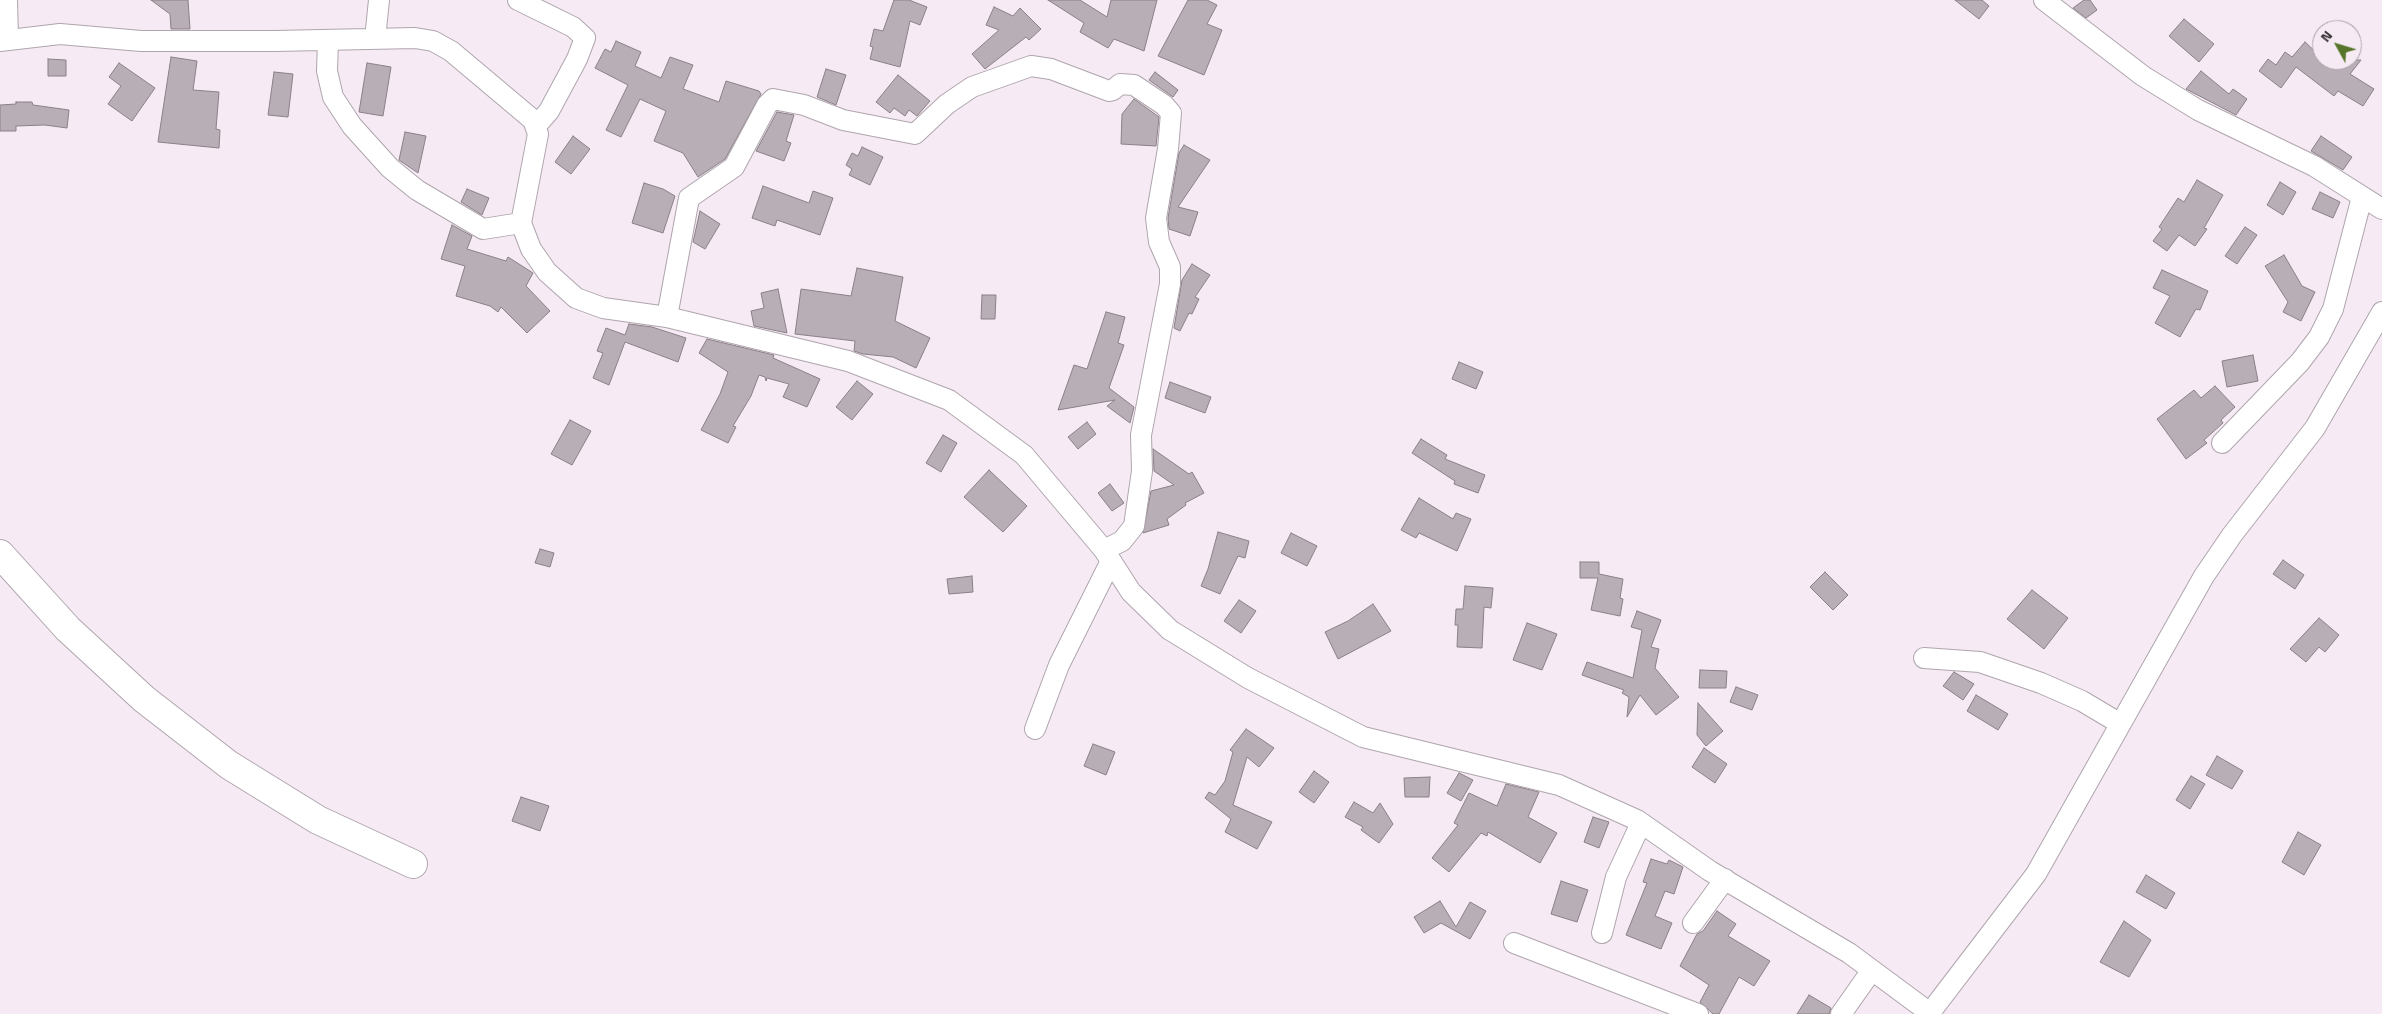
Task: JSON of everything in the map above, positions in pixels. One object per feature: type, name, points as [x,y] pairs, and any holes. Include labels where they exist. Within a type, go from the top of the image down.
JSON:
[{"type":"main road","points":[[0,554],[68,629],[144,699],[229,765],[318,820],[413,864]]},
{"type":"street","points":[[7,0],[4,40],[60,34],[142,41],[415,38],[433,41],[451,51],[528,115],[536,126],[538,134],[521,223],[531,250],[542,264],[576,298],[604,308],[668,317],[848,360],[949,400],[1024,455],[1108,556],[1131,592],[1170,630],[1248,678],[1363,737],[1559,785],[1641,823],[1724,880],[1849,953],[1928,1012],[2036,874],[2113,720],[2232,535],[2315,428],[2382,312]]},
{"type":"street","points":[[375,39],[379,0]]},
{"type":"street","points":[[518,0],[573,27],[585,38],[577,60],[549,111],[536,126]]},
{"type":"street","points":[[2044,0],[2143,76],[2198,110],[2314,166],[2382,210]]},
{"type":"street","points":[[328,40],[327,70],[333,97],[352,126],[390,168],[417,190],[484,229],[521,223]]},
{"type":"street","points":[[668,317],[689,198],[734,167],[772,99],[804,104],[843,120],[915,134],[948,104],[972,87],[1031,66],[1051,69],[1109,91],[1114,90],[1120,84],[1134,85],[1164,105],[1171,113],[1168,149],[1156,218],[1160,242],[1170,267],[1170,284],[1142,435],[1142,471],[1134,526],[1108,556],[1059,665],[1035,729]]},
{"type":"street","points":[[2222,443],[2300,362],[2318,337],[2333,309],[2362,197]]},
{"type":"street","points":[[1924,658],[1980,662],[2041,683],[2082,701],[2113,720]]},
{"type":"street","points":[[1602,933],[1616,877],[1641,823]]},
{"type":"street","points":[[1693,923],[1724,880]]},
{"type":"street","points":[[1514,943],[1698,1014]]},
{"type":"street","points":[[1841,1014],[1877,974]]},
{"type":"building","points":[[151,0],[188,0],[190,29],[171,29],[170,14]]},
{"type":"building","points":[[894,0],[909,0],[927,7],[920,25],[910,21],[900,67],[870,59],[873,47],[870,46],[874,29],[883,31]]},
{"type":"building","points":[[1048,0],[1080,0],[1107,17],[1111,0],[1157,0],[1144,51],[1114,39],[1108,48],[1080,32],[1084,23]]},
{"type":"building","points":[[1188,0],[1207,0],[1217,5],[1207,24],[1222,30],[1204,75],[1158,56]]},
{"type":"building","points":[[1955,0],[1982,0],[1989,6],[1979,19]]},
{"type":"building","points":[[2084,0],[2090,0],[2097,10],[2086,18],[2073,8]]},
{"type":"building","points":[[994,7],[1013,16],[1020,8],[1041,29],[1029,40],[1026,37],[985,69],[972,54],[999,30],[986,25]]},
{"type":"building","points":[[2184,19],[2214,44],[2199,62],[2169,36]]},
{"type":"building","points":[[616,41],[641,52],[635,66],[661,78],[670,57],[693,65],[683,89],[719,102],[726,81],[759,91],[761,94],[725,159],[698,177],[683,153],[654,141],[666,111],[640,99],[621,137],[606,130],[628,85],[595,68],[605,49],[611,52]]},
{"type":"building","points":[[2305,42],[2312,48],[2312,70],[2353,70],[2350,74],[2374,89],[2363,106],[2338,91],[2334,96],[2296,67],[2281,88],[2259,71],[2268,59],[2276,65],[2285,52],[2292,57]]},
{"type":"building","points":[[171,57],[197,61],[193,90],[219,92],[216,129],[220,130],[219,148],[158,142]]},
{"type":"building","points":[[48,59],[66,60],[66,76],[48,76]]},
{"type":"building","points":[[119,63],[155,88],[132,121],[108,104],[121,86],[109,77]]},
{"type":"building","points":[[367,63],[391,67],[383,116],[359,112]]},
{"type":"building","points":[[826,69],[846,75],[836,105],[817,97]]},
{"type":"building","points":[[2201,71],[2229,94],[2233,89],[2247,99],[2236,115],[2186,89]]},
{"type":"building","points":[[274,72],[293,74],[288,117],[268,115]]},
{"type":"building","points":[[1155,72],[1178,90],[1173,97],[1149,80]]},
{"type":"building","points":[[898,75],[930,101],[917,116],[909,110],[905,116],[894,108],[890,113],[876,102]]},
{"type":"building","points":[[1134,99],[1159,117],[1156,146],[1121,144],[1122,114]]},
{"type":"building","points":[[16,102],[32,102],[33,105],[69,110],[67,128],[45,125],[16,126],[16,131],[0,131],[0,105],[16,104]]},
{"type":"building","points":[[777,112],[794,115],[786,141],[791,143],[784,161],[756,151]]},
{"type":"building","points":[[405,132],[426,136],[418,173],[399,160]]},
{"type":"building","points":[[573,136],[590,149],[571,174],[555,162]]},
{"type":"building","points":[[2321,136],[2352,157],[2343,170],[2311,151]]},
{"type":"building","points":[[1184,145],[1210,160],[1178,207],[1198,212],[1190,236],[1169,229],[1168,218],[1179,153]]},
{"type":"building","points":[[862,147],[883,157],[870,185],[849,175],[852,169],[846,165],[852,153],[858,156]]},
{"type":"building","points":[[2197,180],[2223,195],[2204,228],[2207,229],[2195,246],[2179,235],[2167,251],[2153,241],[2162,229],[2159,227],[2178,198],[2184,202]]},
{"type":"building","points":[[2280,182],[2296,192],[2283,215],[2267,205]]},
{"type":"building","points":[[644,183],[663,189],[675,196],[663,233],[632,223]]},
{"type":"building","points":[[763,186],[809,203],[813,191],[833,198],[820,235],[777,220],[775,226],[752,218]]},
{"type":"building","points":[[467,189],[489,198],[482,215],[461,202]]},
{"type":"building","points":[[2320,192],[2340,202],[2333,218],[2312,209]]},
{"type":"building","points":[[700,211],[720,224],[705,249],[693,242]]},
{"type":"building","points":[[452,225],[472,236],[467,249],[506,261],[508,257],[533,273],[526,286],[550,311],[527,333],[501,307],[498,312],[490,306],[456,296],[465,266],[441,259]]},
{"type":"building","points":[[2245,227],[2257,235],[2237,264],[2225,256]]},
{"type":"building","points":[[2284,255],[2302,286],[2315,292],[2301,321],[2283,312],[2288,302],[2265,266]]},
{"type":"building","points":[[1192,264],[1210,275],[1195,297],[1199,299],[1192,314],[1189,313],[1180,331],[1174,328],[1182,280]]},
{"type":"building","points":[[857,268],[903,277],[895,321],[930,338],[916,368],[893,357],[863,354],[854,351],[855,341],[795,334],[801,289],[851,296]]},
{"type":"building","points":[[2162,270],[2208,291],[2200,310],[2196,309],[2180,337],[2155,323],[2170,296],[2153,288]]},
{"type":"building","points":[[778,289],[787,333],[754,326],[751,311],[764,308],[761,293]]},
{"type":"building","points":[[982,295],[996,295],[995,319],[981,319]]},
{"type":"building","points":[[1106,312],[1125,317],[1118,343],[1124,345],[1109,388],[1134,407],[1130,423],[1107,406],[1115,400],[1058,410],[1074,365],[1087,369]]},
{"type":"building","points":[[629,324],[652,327],[686,338],[678,362],[625,342],[609,385],[593,378],[603,353],[597,351],[606,328],[625,335]]},
{"type":"building","points":[[707,339],[774,355],[773,358],[820,379],[807,407],[783,397],[789,384],[767,378],[766,381],[765,377],[759,375],[751,396],[733,426],[736,427],[728,443],[701,430],[720,394],[728,372],[699,353]]},
{"type":"building","points":[[2253,355],[2258,381],[2227,387],[2222,361]]},
{"type":"building","points":[[1459,362],[1483,372],[1476,389],[1452,379]]},
{"type":"building","points":[[857,381],[873,394],[852,420],[836,407]]},
{"type":"building","points":[[1170,382],[1211,397],[1205,413],[1165,398]]},
{"type":"building","points":[[2215,386],[2235,407],[2221,420],[2223,423],[2204,440],[2207,443],[2186,459],[2157,419],[2194,390],[2201,398]]},
{"type":"building","points":[[570,420],[591,431],[572,465],[551,454]]},
{"type":"building","points":[[1087,422],[1096,434],[1078,449],[1068,437]]},
{"type":"building","points":[[943,435],[957,443],[941,472],[926,463]]},
{"type":"building","points":[[1421,439],[1447,455],[1445,459],[1485,475],[1478,493],[1454,484],[1455,481],[1412,453]]},
{"type":"building","points":[[1153,449],[1189,474],[1192,472],[1204,493],[1185,503],[1186,505],[1167,519],[1169,525],[1143,533],[1151,491],[1174,485],[1154,471]]},
{"type":"building","points":[[989,470],[1027,506],[1003,532],[964,497]]},
{"type":"building","points":[[1110,484],[1124,503],[1112,511],[1098,493]]},
{"type":"building","points":[[1419,498],[1453,519],[1456,513],[1471,519],[1457,551],[1419,533],[1416,538],[1401,530]]},
{"type":"building","points":[[1218,532],[1249,541],[1245,558],[1238,556],[1220,594],[1201,586],[1208,569]]},
{"type":"building","points":[[1291,533],[1317,546],[1307,566],[1281,553]]},
{"type":"building","points":[[540,549],[554,553],[550,567],[535,563]]},
{"type":"building","points":[[2283,560],[2304,575],[2295,589],[2273,574]]},
{"type":"building","points":[[1580,562],[1599,562],[1599,574],[1623,579],[1620,598],[1623,599],[1620,616],[1591,610],[1598,578],[1580,578]]},
{"type":"building","points":[[1825,572],[1848,595],[1833,610],[1810,587]]},
{"type":"building","points":[[972,576],[973,592],[949,594],[947,579]]},
{"type":"building","points":[[1465,586],[1493,588],[1491,608],[1484,607],[1482,648],[1457,647],[1458,625],[1455,625],[1456,609],[1463,609]]},
{"type":"building","points":[[2032,590],[2068,618],[2044,649],[2007,619]]},
{"type":"building","points":[[1239,600],[1256,611],[1241,633],[1224,621]]},
{"type":"building","points":[[1373,604],[1391,631],[1338,659],[1325,632],[1348,621]]},
{"type":"building","points":[[1637,611],[1661,620],[1651,647],[1659,649],[1655,668],[1679,697],[1656,715],[1640,695],[1627,717],[1629,697],[1622,693],[1624,690],[1582,675],[1587,662],[1633,678],[1642,630],[1631,627]]},
{"type":"building","points":[[2319,618],[2339,635],[2325,652],[2319,647],[2306,662],[2290,649]]},
{"type":"building","points":[[1527,623],[1557,634],[1542,670],[1513,660]]},
{"type":"building","points":[[1700,670],[1727,671],[1726,688],[1699,688]]},
{"type":"building","points":[[1954,672],[1974,684],[1963,700],[1943,686]]},
{"type":"building","points":[[1736,687],[1758,695],[1752,710],[1730,702]]},
{"type":"building","points":[[1976,695],[2008,714],[1998,730],[1967,711]]},
{"type":"building","points":[[1698,703],[1723,731],[1706,746],[1697,735]]},
{"type":"building","points":[[1246,729],[1274,748],[1259,767],[1247,757],[1233,805],[1272,822],[1257,849],[1225,832],[1231,819],[1205,798],[1209,792],[1215,795],[1225,781],[1233,752],[1230,750]]},
{"type":"building","points":[[1093,744],[1115,752],[1106,775],[1084,766]]},
{"type":"building","points":[[1704,748],[1727,764],[1715,783],[1692,767]]},
{"type":"building","points":[[2217,756],[2243,771],[2232,789],[2206,775]]},
{"type":"building","points":[[1314,771],[1329,782],[1314,803],[1299,792]]},
{"type":"building","points":[[1459,773],[1473,780],[1461,801],[1447,793]]},
{"type":"building","points":[[2191,776],[2205,784],[2190,809],[2176,800]]},
{"type":"building","points":[[1430,777],[1429,797],[1405,797],[1404,778]]},
{"type":"building","points":[[1506,784],[1539,792],[1528,817],[1557,833],[1540,863],[1488,832],[1487,836],[1481,833],[1449,872],[1432,858],[1458,825],[1454,823],[1469,793],[1497,806]]},
{"type":"building","points":[[521,797],[549,806],[540,831],[512,821]]},
{"type":"building","points":[[1354,802],[1373,813],[1380,803],[1393,824],[1379,843],[1361,830],[1363,827],[1345,817]]},
{"type":"building","points":[[1593,817],[1609,822],[1599,848],[1584,842]]},
{"type":"building","points":[[2298,832],[2321,845],[2304,875],[2282,862]]},
{"type":"building","points":[[1651,859],[1667,864],[1669,860],[1683,867],[1674,894],[1665,891],[1655,916],[1672,923],[1661,949],[1626,935],[1647,883],[1643,882]]},
{"type":"building","points":[[2146,875],[2175,893],[2166,909],[2136,892]]},
{"type":"building","points":[[1561,881],[1588,890],[1577,922],[1551,914]]},
{"type":"building","points":[[1440,901],[1456,927],[1470,902],[1486,911],[1470,939],[1441,923],[1424,933],[1414,917]]},
{"type":"building","points":[[1717,911],[1736,924],[1728,936],[1770,961],[1754,986],[1739,977],[1719,1014],[1713,1014],[1700,1002],[1709,985],[1680,966],[1697,934],[1703,931]]},
{"type":"building","points":[[2124,921],[2151,940],[2129,977],[2100,962]]},
{"type":"building","points":[[1809,995],[1831,1008],[1829,1014],[1797,1014]]}]
